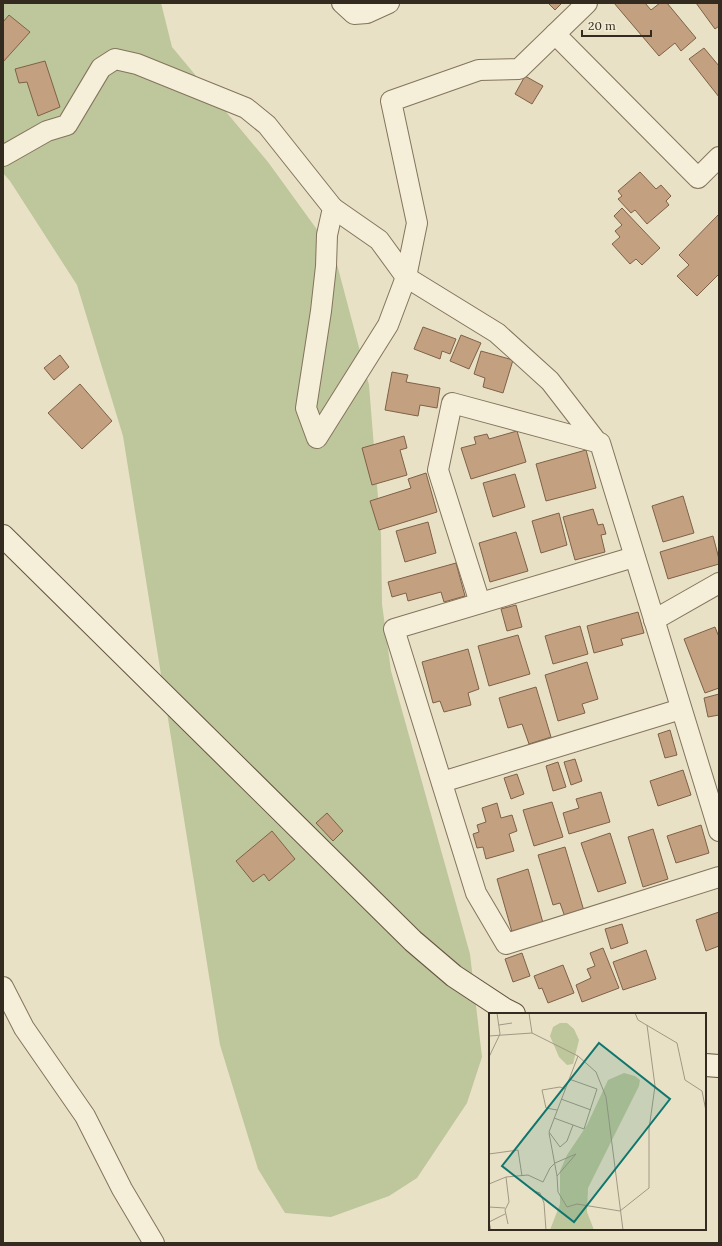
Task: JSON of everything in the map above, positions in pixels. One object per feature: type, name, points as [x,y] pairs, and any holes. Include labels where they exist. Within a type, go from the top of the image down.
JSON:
[{"type":"street","points":[[342,3],[354,14],[367,13],[389,3]]},
{"type":"street","points":[[333,208],[327,235],[326,266],[321,311],[306,408],[317,438],[388,325],[406,277],[417,223],[391,101],[479,70],[518,69],[587,3]]},
{"type":"street","points":[[555,34],[698,178],[719,157]]},
{"type":"street","points":[[3,156],[47,131],[67,125],[101,68],[115,58],[137,64],[246,108],[267,125],[333,208],[379,240],[406,277],[497,333],[550,381],[597,442],[600,443],[681,709],[713,790],[719,831]]},
{"type":"street","points":[[480,603],[438,470],[452,403],[597,442]]},
{"type":"street","points":[[3,536],[413,941],[454,976],[512,1013]]},
{"type":"street","points":[[634,557],[394,630],[476,893],[506,944],[719,877]]},
{"type":"street","points":[[654,620],[719,583]]},
{"type":"street","points":[[442,782],[681,709]]},
{"type":"street","points":[[3,987],[24,1028],[85,1116],[122,1189],[154,1243]]},
{"type":"street","points":[[706,1065],[719,1066]]},
{"type":"green space","points":[[3,3],[161,3],[172,47],[268,162],[334,253],[369,385],[381,535],[382,604],[391,671],[470,954],[482,1057],[467,1103],[417,1178],[389,1196],[331,1217],[285,1213],[258,1169],[220,1045],[123,436],[77,285],[10,181],[3,173]]},
{"type":"building","points":[[548,3],[562,3],[555,10]]},
{"type":"building","points":[[614,3],[645,3],[651,10],[660,3],[667,3],[696,38],[681,51],[675,43],[659,56]]},
{"type":"building","points":[[696,3],[719,3],[719,26],[715,29]]},
{"type":"building","points":[[9,15],[30,32],[3,62],[3,22]]},
{"type":"building","points":[[704,48],[719,66],[719,97],[689,59]]},
{"type":"building","points":[[45,61],[60,107],[38,116],[27,82],[19,83],[15,69]]},
{"type":"building","points":[[525,76],[543,86],[532,104],[515,94]]},
{"type":"building","points":[[640,172],[656,189],[661,185],[671,196],[666,201],[669,205],[647,224],[635,210],[631,213],[618,199],[622,196],[618,191]]},
{"type":"building","points":[[622,208],[660,248],[642,265],[636,259],[630,264],[612,244],[620,237],[615,231],[622,225],[614,216]]},
{"type":"building","points":[[719,214],[719,274],[697,296],[677,276],[689,265],[679,255]]},
{"type":"building","points":[[423,327],[456,339],[450,354],[442,351],[440,359],[414,349]]},
{"type":"building","points":[[461,335],[481,343],[469,369],[450,361]]},
{"type":"building","points":[[481,351],[513,360],[503,393],[483,387],[485,378],[474,374]]},
{"type":"building","points":[[60,355],[69,367],[54,380],[44,368]]},
{"type":"building","points":[[392,372],[408,375],[406,382],[440,388],[437,408],[420,405],[418,416],[385,410]]},
{"type":"building","points":[[80,384],[112,421],[82,449],[48,413]]},
{"type":"building","points":[[517,431],[526,462],[471,479],[461,448],[476,444],[474,437],[487,434],[489,439]]},
{"type":"building","points":[[404,436],[407,448],[400,450],[407,475],[372,485],[362,448]]},
{"type":"building","points":[[586,450],[596,488],[546,501],[536,464]]},
{"type":"building","points":[[426,473],[437,512],[379,530],[370,501],[411,488],[408,479]]},
{"type":"building","points":[[515,474],[525,507],[493,517],[483,483]]},
{"type":"building","points":[[683,496],[694,533],[663,542],[652,506]]},
{"type":"building","points":[[593,509],[598,525],[603,524],[606,534],[601,535],[605,552],[575,560],[563,517]]},
{"type":"building","points":[[559,513],[567,545],[541,553],[532,521]]},
{"type":"building","points":[[428,522],[436,553],[405,562],[396,531]]},
{"type":"building","points":[[516,532],[528,571],[490,582],[479,543]]},
{"type":"building","points":[[713,536],[719,564],[668,579],[660,552]]},
{"type":"building","points":[[456,563],[465,596],[444,602],[441,592],[408,601],[406,593],[392,597],[388,582]]},
{"type":"building","points":[[516,605],[522,627],[507,631],[501,609]]},
{"type":"building","points":[[638,612],[644,633],[621,639],[623,645],[594,653],[587,626]]},
{"type":"building","points":[[580,626],[588,654],[553,664],[545,636]]},
{"type":"building","points":[[715,627],[719,637],[719,688],[705,693],[684,639]]},
{"type":"building","points":[[518,635],[530,674],[489,686],[478,646]]},
{"type":"building","points":[[468,649],[479,689],[468,693],[471,705],[444,712],[440,701],[433,703],[422,662]]},
{"type":"building","points":[[587,662],[598,699],[582,704],[585,713],[558,721],[545,675]]},
{"type":"building","points":[[536,687],[551,737],[529,744],[522,724],[508,728],[499,698]]},
{"type":"building","points":[[719,694],[719,715],[708,717],[704,698]]},
{"type":"building","points":[[670,730],[677,755],[665,758],[658,734]]},
{"type":"building","points":[[575,759],[582,781],[571,785],[564,762]]},
{"type":"building","points":[[558,762],[566,787],[553,791],[546,766]]},
{"type":"building","points":[[683,770],[691,795],[658,806],[650,781]]},
{"type":"building","points":[[517,774],[524,794],[511,799],[504,778]]},
{"type":"building","points":[[601,792],[610,822],[569,834],[563,813],[579,808],[576,799]]},
{"type":"building","points":[[552,802],[563,837],[534,846],[523,810]]},
{"type":"building","points":[[497,803],[501,818],[512,815],[517,831],[509,834],[514,851],[486,859],[483,847],[477,848],[473,834],[479,832],[477,825],[486,822],[482,808]]},
{"type":"building","points":[[327,813],[343,831],[333,841],[316,823]]},
{"type":"building","points":[[701,825],[709,853],[676,863],[667,836]]},
{"type":"building","points":[[653,829],[668,879],[643,887],[628,837]]},
{"type":"building","points":[[272,831],[295,859],[269,881],[264,874],[253,882],[236,861]]},
{"type":"building","points":[[610,833],[626,883],[598,892],[581,843]]},
{"type":"building","points":[[565,847],[584,911],[565,917],[560,903],[553,905],[538,855]]},
{"type":"building","points":[[528,869],[543,923],[512,932],[497,879]]},
{"type":"building","points":[[719,912],[719,946],[706,951],[696,920]]},
{"type":"building","points":[[622,924],[628,943],[611,949],[605,929]]},
{"type":"building","points":[[603,948],[619,988],[582,1002],[576,985],[591,978],[587,969],[595,966],[590,953]]},
{"type":"building","points":[[646,950],[656,979],[623,990],[613,962]]},
{"type":"building","points":[[522,953],[530,976],[513,982],[505,959]]},
{"type":"building","points":[[563,965],[574,993],[548,1003],[542,988],[539,989],[534,976]]}]
